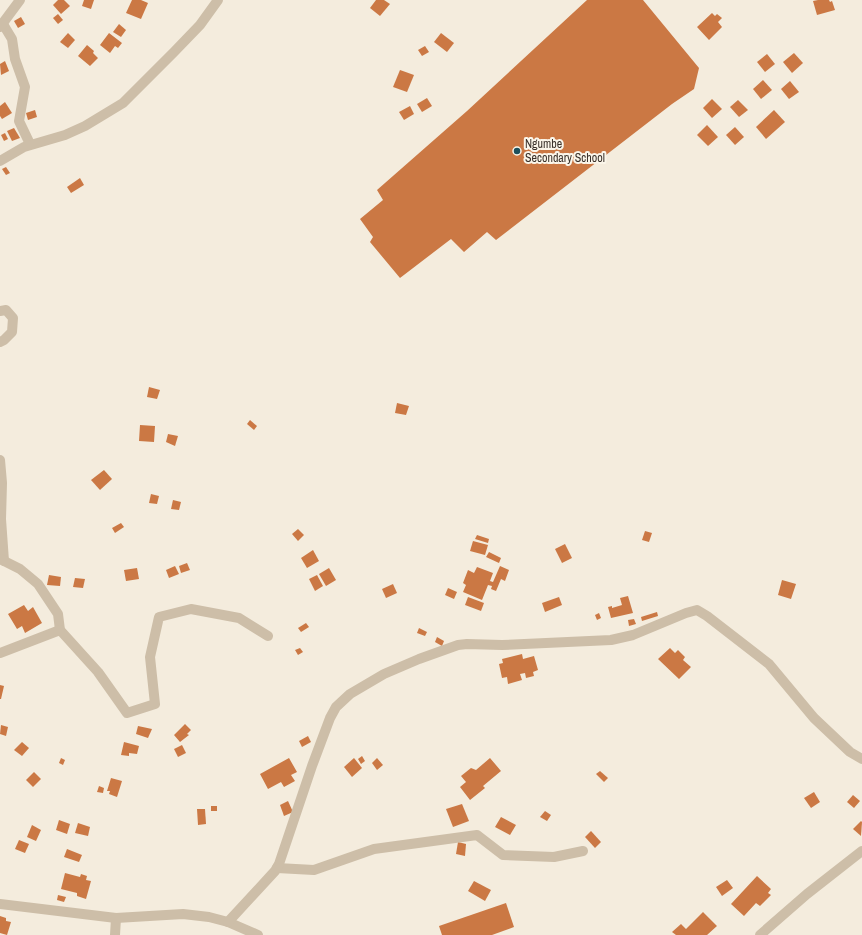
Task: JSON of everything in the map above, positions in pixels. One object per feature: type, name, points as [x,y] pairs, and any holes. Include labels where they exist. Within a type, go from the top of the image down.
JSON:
[{"type":"street","points":[[20,0],[1,25],[12,39],[15,59],[25,87],[25,95],[19,121],[30,144]]},
{"type":"street","points":[[0,161],[13,152],[30,144],[65,135],[85,126],[124,102],[200,25],[218,0]]},
{"type":"street","points":[[0,311],[6,310],[13,318],[12,332],[0,342]]},
{"type":"street","points":[[0,460],[2,483],[2,560],[20,569],[38,584],[58,614],[60,630],[98,672],[127,713],[155,704],[150,657],[158,617],[191,609],[239,618],[268,636]]},
{"type":"street","points":[[228,922],[277,868],[322,739],[336,707],[350,694],[384,674],[419,658],[458,645],[502,645],[611,640],[633,635],[686,613],[697,610],[707,616],[769,664],[814,718],[850,752],[862,759]]},
{"type":"street","points":[[0,653],[60,630]]},
{"type":"street","points":[[277,868],[314,870],[374,849],[477,835],[503,855],[554,857],[583,851]]},
{"type":"street","points":[[760,935],[812,890],[862,852]]},
{"type":"street","points":[[0,904],[116,918],[183,914],[208,917],[228,922],[258,935]]},
{"type":"street","points":[[115,935],[116,918]]},
{"type":"building","points":[[58,0],[64,0],[70,6],[61,14],[53,5]]},
{"type":"building","points":[[84,0],[94,0],[91,9],[82,6]]},
{"type":"building","points":[[132,0],[141,0],[148,3],[141,19],[126,13]]},
{"type":"building","points":[[376,0],[384,0],[390,4],[380,16],[370,8]]},
{"type":"building","name":"Ngumbe Secondary School","points":[[587,0],[643,0],[699,68],[694,89],[672,104],[496,240],[487,232],[464,252],[451,239],[400,278],[370,242],[373,237],[360,219],[383,200],[377,190],[467,111]]},
{"type":"building","points":[[813,1],[832,1],[835,10],[817,15]]},
{"type":"building","points":[[712,13],[715,16],[717,14],[722,18],[718,22],[722,27],[709,40],[697,27]]},
{"type":"building","points":[[58,14],[63,20],[58,24],[53,18]]},
{"type":"building","points":[[21,17],[25,24],[18,28],[14,21]]},
{"type":"building","points":[[119,24],[126,30],[121,37],[113,32]]},
{"type":"building","points":[[68,33],[75,40],[68,48],[60,42]]},
{"type":"building","points":[[109,33],[122,43],[118,48],[115,46],[110,53],[100,45]]},
{"type":"building","points":[[441,33],[454,43],[447,52],[434,42]]},
{"type":"building","points":[[87,45],[94,51],[93,53],[98,58],[90,66],[78,56]]},
{"type":"building","points":[[425,46],[429,52],[422,56],[418,50]]},
{"type":"building","points":[[794,53],[803,63],[792,73],[783,62]]},
{"type":"building","points":[[767,54],[775,64],[765,72],[757,62]]},
{"type":"building","points":[[5,61],[9,71],[1,75],[0,64]]},
{"type":"building","points":[[400,70],[414,75],[407,92],[393,87]]},
{"type":"building","points":[[763,80],[772,90],[761,99],[753,89]]},
{"type":"building","points":[[790,81],[799,92],[789,99],[781,89]]},
{"type":"building","points":[[427,98],[432,106],[422,112],[417,104]]},
{"type":"building","points":[[712,99],[722,109],[712,118],[703,108]]},
{"type":"building","points":[[738,100],[748,110],[739,117],[730,107]]},
{"type":"building","points":[[5,102],[12,113],[2,119],[0,116],[0,106]]},
{"type":"building","points":[[410,106],[414,114],[404,120],[399,112]]},
{"type":"building","points":[[35,110],[37,117],[28,120],[26,113]]},
{"type":"building","points":[[774,110],[785,122],[766,139],[756,127]]},
{"type":"building","points":[[707,125],[718,137],[708,146],[697,135]]},
{"type":"building","points":[[735,127],[744,137],[735,145],[726,135]]},
{"type":"building","points":[[14,128],[20,138],[12,141],[7,131]]},
{"type":"building","points":[[5,133],[8,139],[4,141],[1,135]]},
{"type":"building","points":[[6,167],[10,173],[6,175],[2,169]]},
{"type":"building","points":[[80,178],[84,185],[71,193],[67,187]]},
{"type":"building","points":[[149,387],[160,390],[157,399],[147,397]]},
{"type":"building","points":[[397,403],[409,406],[406,415],[395,413]]},
{"type":"building","points":[[250,420],[257,426],[254,430],[247,424]]},
{"type":"building","points":[[140,425],[155,426],[154,442],[139,441]]},
{"type":"building","points":[[168,434],[178,436],[175,446],[166,442]]},
{"type":"building","points":[[104,470],[112,479],[100,490],[91,480]]},
{"type":"building","points":[[151,494],[159,496],[157,504],[149,503]]},
{"type":"building","points":[[173,500],[181,502],[179,510],[171,509]]},
{"type":"building","points":[[121,523],[124,527],[115,533],[112,528]]},
{"type":"building","points":[[298,529],[304,535],[298,541],[292,534]]},
{"type":"building","points":[[645,531],[652,533],[649,542],[642,540]]},
{"type":"building","points":[[477,535],[489,539],[488,543],[475,539]]},
{"type":"building","points":[[473,541],[488,545],[485,555],[470,551]]},
{"type":"building","points":[[565,544],[572,558],[562,563],[555,549]]},
{"type":"building","points":[[313,550],[319,561],[307,568],[301,558]]},
{"type":"building","points":[[489,552],[501,558],[499,563],[486,557]]},
{"type":"building","points":[[187,563],[190,570],[181,573],[179,566]]},
{"type":"building","points":[[175,566],[179,574],[169,578],[166,570]]},
{"type":"building","points":[[500,566],[509,570],[505,581],[501,579],[496,591],[491,589],[492,586],[488,585],[482,600],[463,592],[466,585],[463,583],[468,570],[474,573],[477,567],[493,573],[490,581],[493,582]]},
{"type":"building","points":[[137,568],[139,579],[126,581],[124,570]]},
{"type":"building","points":[[329,568],[336,580],[326,586],[319,574]]},
{"type":"building","points":[[49,575],[61,577],[60,586],[47,585]]},
{"type":"building","points":[[317,575],[323,586],[315,591],[309,579]]},
{"type":"building","points":[[75,578],[85,579],[83,588],[73,587]]},
{"type":"building","points":[[782,580],[796,584],[791,599],[778,595]]},
{"type":"building","points":[[393,584],[397,593],[386,598],[382,589]]},
{"type":"building","points":[[448,588],[457,592],[454,599],[445,595]]},
{"type":"building","points":[[628,596],[633,613],[611,618],[608,607],[612,606],[612,608],[622,605],[620,598]]},
{"type":"building","points":[[468,597],[484,603],[481,611],[465,605]]},
{"type":"building","points":[[559,597],[562,605],[545,612],[542,603]]},
{"type":"building","points":[[24,605],[28,611],[33,607],[42,623],[25,633],[22,626],[17,629],[8,614]]},
{"type":"building","points":[[657,612],[658,616],[642,621],[641,617]]},
{"type":"building","points":[[599,613],[601,618],[597,620],[595,615]]},
{"type":"building","points":[[634,619],[636,624],[629,626],[628,620]]},
{"type":"building","points":[[306,623],[309,627],[301,632],[298,628]]},
{"type":"building","points":[[419,628],[427,632],[425,636],[417,633]]},
{"type":"building","points":[[437,637],[444,641],[442,646],[435,642]]},
{"type":"building","points":[[300,648],[303,652],[298,655],[295,650]]},
{"type":"building","points":[[670,648],[675,653],[678,650],[685,657],[683,660],[691,667],[679,679],[658,659]]},
{"type":"building","points":[[522,654],[523,659],[534,656],[538,670],[533,672],[534,676],[526,678],[525,673],[520,674],[522,680],[508,684],[507,677],[502,678],[499,664],[503,663],[502,659]]},
{"type":"building","points":[[0,685],[4,686],[1,699],[0,699]]},
{"type":"building","points":[[185,724],[191,730],[187,734],[189,735],[180,742],[174,735]]},
{"type":"building","points":[[1,725],[8,727],[6,736],[0,734]]},
{"type":"building","points":[[138,726],[152,729],[148,738],[136,734]]},
{"type":"building","points":[[308,736],[311,742],[302,747],[299,741]]},
{"type":"building","points":[[22,742],[29,748],[22,756],[14,750]]},
{"type":"building","points":[[124,742],[139,746],[137,754],[129,753],[129,756],[121,755]]},
{"type":"building","points":[[182,745],[186,753],[178,757],[174,749]]},
{"type":"building","points":[[362,756],[365,761],[361,764],[358,759]]},
{"type":"building","points":[[61,758],[65,760],[63,765],[59,763]]},
{"type":"building","points":[[289,758],[297,772],[291,775],[295,781],[284,787],[281,782],[268,789],[260,774]]},
{"type":"building","points":[[354,758],[362,768],[352,777],[344,767]]},
{"type":"building","points":[[377,758],[383,765],[377,770],[372,763]]},
{"type":"building","points":[[490,758],[501,771],[483,786],[485,788],[470,800],[460,787],[466,782],[461,776],[471,768],[476,770]]},
{"type":"building","points":[[600,771],[608,778],[604,782],[596,774]]},
{"type":"building","points":[[34,772],[41,779],[33,787],[26,780]]},
{"type":"building","points":[[111,778],[122,781],[117,797],[109,794],[110,791],[107,791]]},
{"type":"building","points":[[99,786],[104,788],[103,793],[97,792]]},
{"type":"building","points":[[814,792],[820,802],[811,808],[804,798]]},
{"type":"building","points":[[853,795],[860,801],[854,808],[847,802]]},
{"type":"building","points":[[288,801],[293,812],[284,816],[280,805]]},
{"type":"building","points":[[462,804],[469,821],[453,827],[446,809]]},
{"type":"building","points":[[211,806],[217,806],[217,811],[211,811]]},
{"type":"building","points":[[197,809],[205,809],[206,824],[198,825]]},
{"type":"building","points":[[545,811],[551,815],[547,821],[540,817]]},
{"type":"building","points":[[501,817],[516,825],[510,835],[495,827]]},
{"type":"building","points":[[59,820],[70,824],[67,834],[56,830]]},
{"type":"building","points":[[861,821],[862,822],[861,836],[853,829]]},
{"type":"building","points":[[78,823],[90,827],[88,836],[75,833]]},
{"type":"building","points":[[32,825],[41,830],[36,841],[27,837]]},
{"type":"building","points":[[591,831],[601,842],[595,848],[585,837]]},
{"type":"building","points":[[19,840],[29,844],[25,853],[15,849]]},
{"type":"building","points":[[458,842],[466,844],[465,856],[456,854]]},
{"type":"building","points":[[67,849],[82,855],[79,862],[64,857]]},
{"type":"building","points":[[65,873],[80,877],[81,874],[87,876],[86,880],[91,881],[86,899],[77,896],[77,893],[61,889]]},
{"type":"building","points":[[757,876],[771,889],[768,893],[771,895],[760,906],[756,903],[744,916],[731,904]]},
{"type":"building","points":[[727,880],[733,888],[722,896],[716,887]]},
{"type":"building","points":[[474,881],[491,890],[485,901],[468,891]]},
{"type":"building","points":[[58,895],[66,897],[64,902],[57,900]]},
{"type":"building","points":[[506,903],[514,927],[492,935],[442,935],[439,926]]},
{"type":"building","points":[[703,912],[717,926],[707,935],[676,935],[672,932],[681,924],[686,929]]},
{"type":"building","points":[[0,916],[6,918],[6,921],[11,922],[7,935],[0,933]]},
{"type":"place","name":"Ngumbe Secondary School","points":[[517,151]]}]
